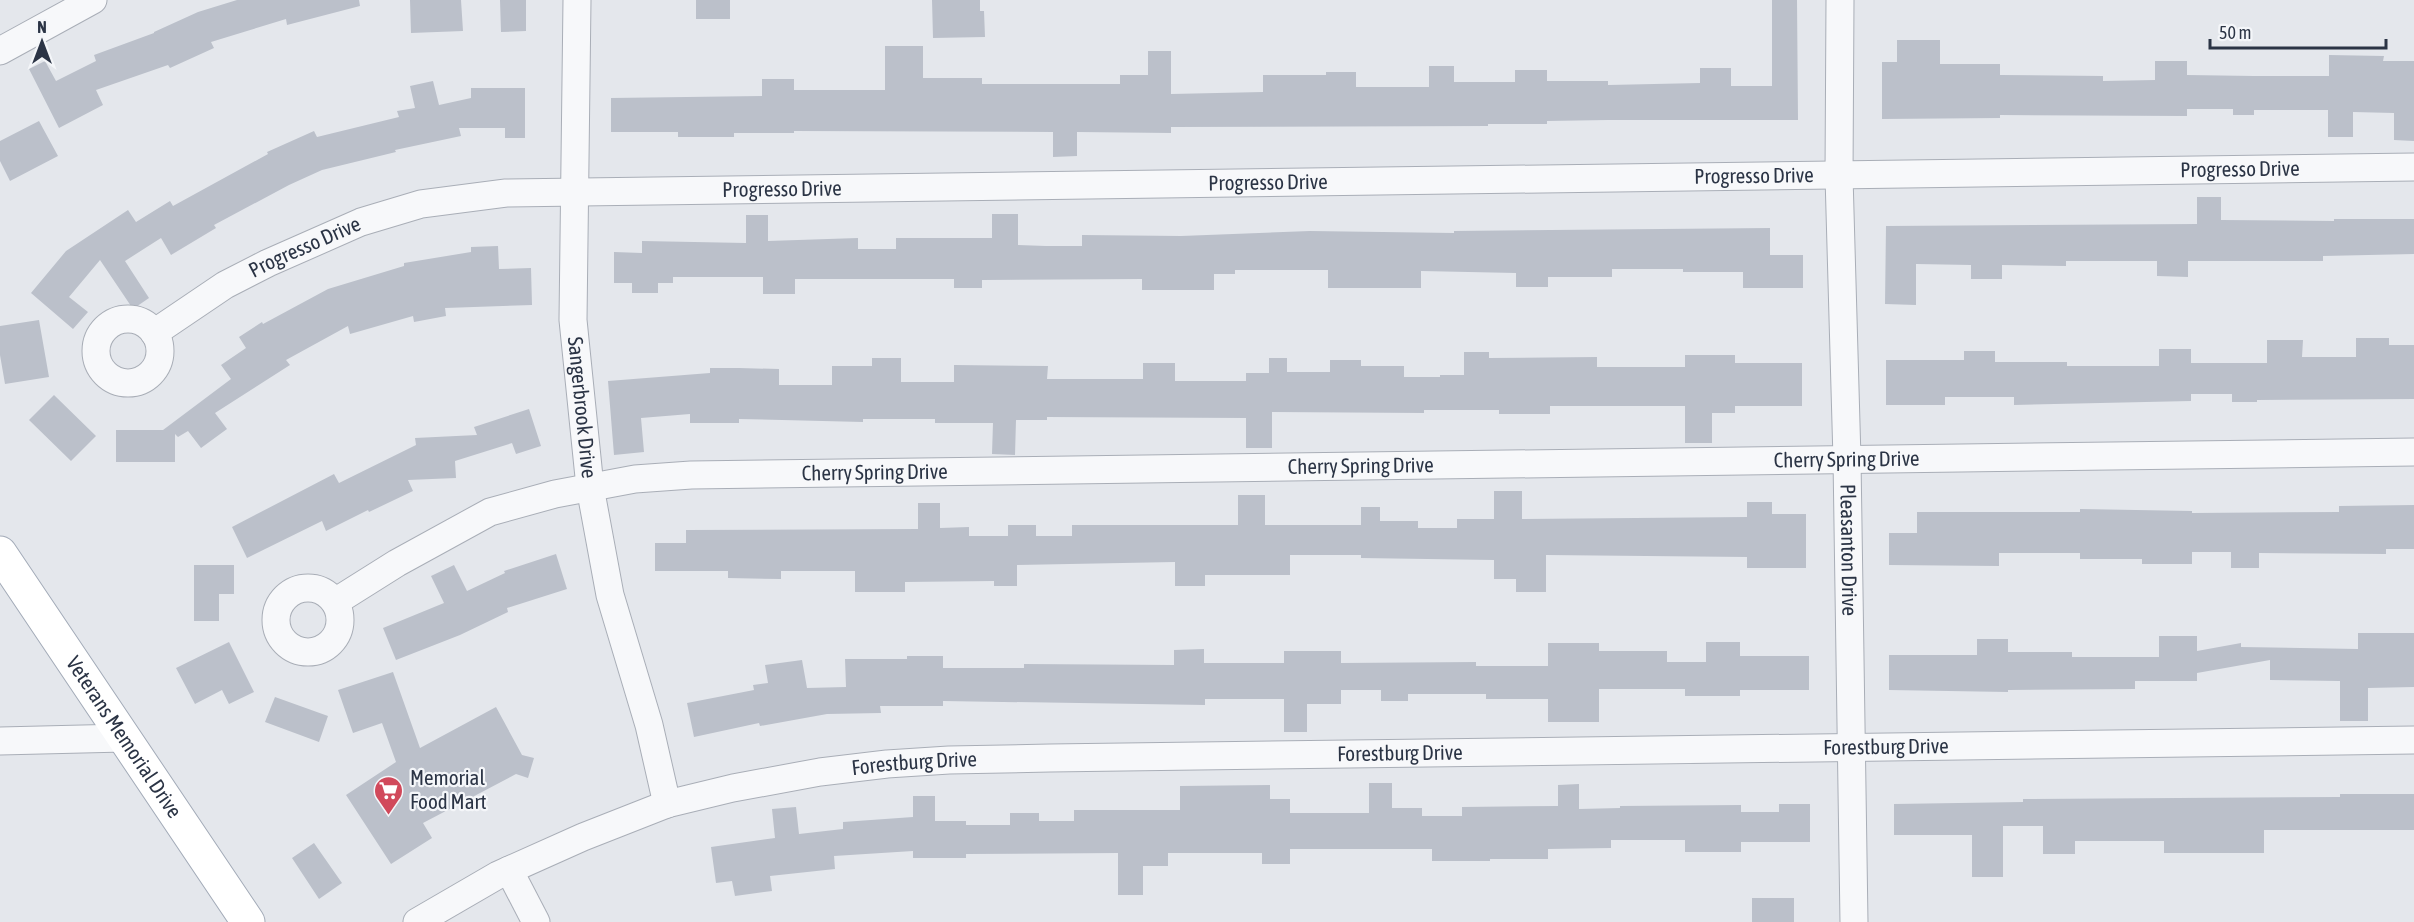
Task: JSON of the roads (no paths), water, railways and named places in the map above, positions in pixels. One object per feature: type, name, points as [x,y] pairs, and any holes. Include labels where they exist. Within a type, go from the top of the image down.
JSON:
[{"type":"main road","name":"Veterans Memorial Drive","points":[[0,553],[248,922]]},
{"type":"street","points":[[0,51],[93,0]]},
{"type":"street","name":"Sangerbrook Drive","points":[[577,0],[573,320],[590,488],[610,595],[649,725],[667,804]]},
{"type":"street","name":"Pleasanton Drive","points":[[1840,0],[1839,176],[1847,459],[1854,922]]},
{"type":"street","name":"Progresso Drive","points":[[154,333],[225,285],[267,263],[371,218],[421,204],[506,193],[2414,167]]},
{"type":"street","name":"Cherry Spring Drive","points":[[335,602],[397,563],[490,512],[555,494],[635,479],[691,475],[2414,452]]},
{"type":"street","points":[[0,741],[124,738]]},
{"type":"street","name":"Forestburg Drive","points":[[427,919],[509,870],[583,837],[667,804],[733,788],[820,772],[887,764],[949,760],[2414,740]]},
{"type":"street","points":[[509,870],[536,922]]},
{"type":"place","name":"Memorial Food Mart","points":[[389,816]]}]
